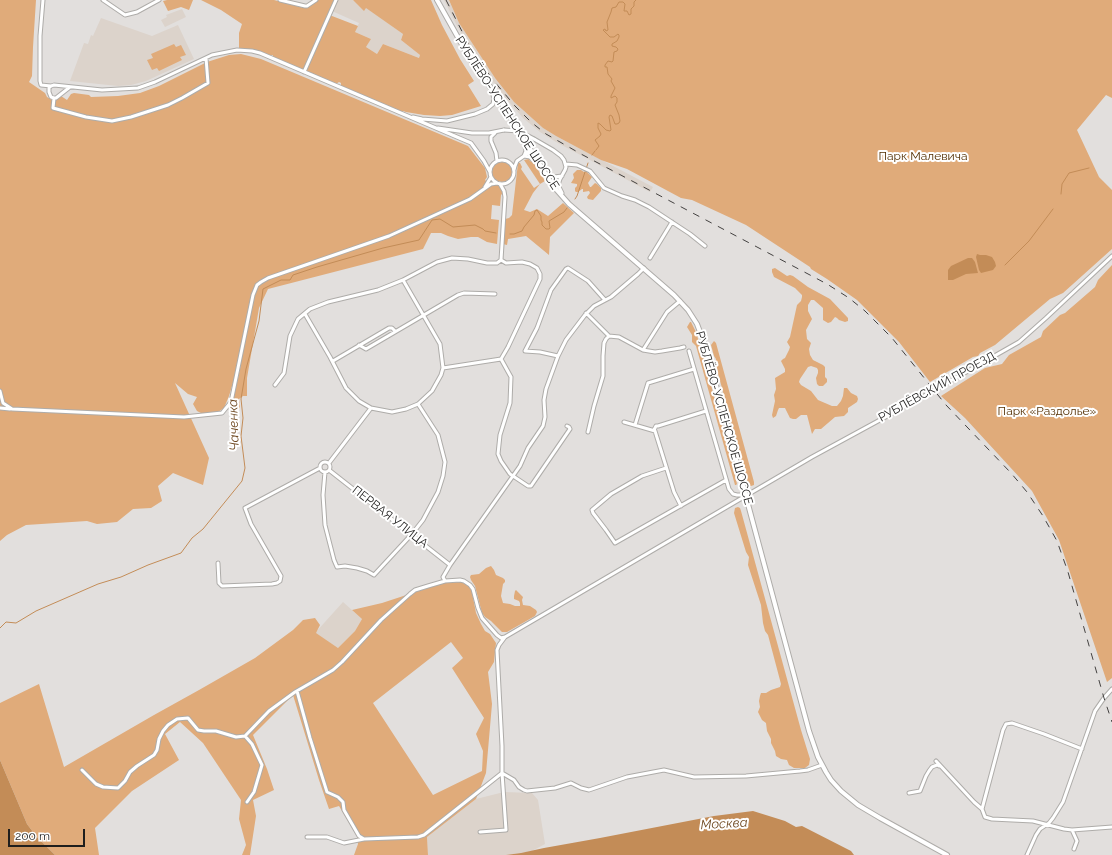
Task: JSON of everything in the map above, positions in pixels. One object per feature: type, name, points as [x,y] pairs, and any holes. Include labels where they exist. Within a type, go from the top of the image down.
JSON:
[{"type":"main road","name":"РУБЛЁВО-УСПЕНСКОЕ ШОССЕ","points":[[437,0],[469,57],[489,85],[554,187],[566,200],[680,301],[693,317],[700,331],[704,344],[814,749],[822,765],[835,786],[858,805],[947,855]]},
{"type":"street","points":[[43,0],[40,36],[41,84],[101,90],[138,88],[155,82],[206,58],[231,51],[260,53],[471,143],[484,161],[493,180],[498,183],[504,191]]},
{"type":"street","points":[[103,0],[125,15],[137,12],[159,0]]},
{"type":"street","points":[[280,0],[307,6],[316,0]]},
{"type":"street","points":[[304,72],[336,0]]},
{"type":"street","points":[[52,86],[48,89],[54,98],[53,108],[86,117],[112,121],[131,117],[168,105],[208,83],[206,58]]},
{"type":"street","points":[[403,114],[422,119],[447,121],[475,114],[487,109],[493,104],[494,99],[489,85]]},
{"type":"street","points":[[54,98],[59,97],[70,87]]},
{"type":"street","points":[[433,127],[472,134],[489,134],[504,130],[520,132],[534,139],[553,150],[564,160],[566,164],[565,170],[558,185],[559,190],[566,200]]},
{"type":"street","points":[[490,172],[492,166],[496,162],[496,153],[491,141],[492,134],[496,132]]},
{"type":"street","points":[[521,134],[526,148],[526,153],[524,156]]},
{"type":"street","points":[[501,260],[505,207],[504,191],[508,182],[512,179],[514,166],[517,161],[531,151]]},
{"type":"street","points":[[496,153],[512,165],[514,172]]},
{"type":"street","points":[[524,156],[533,159],[541,168]]},
{"type":"street","points":[[484,161],[490,163],[517,161]]},
{"type":"street","points":[[566,164],[577,165],[590,171],[607,190],[637,200],[690,234],[705,246]]},
{"type":"street","points":[[546,174],[554,178],[562,176]]},
{"type":"street","points":[[484,189],[491,177]]},
{"type":"street","points":[[0,408],[184,418],[222,413],[231,402],[253,295],[257,286],[261,282],[268,278],[388,236],[470,199],[491,184],[504,184],[508,182]]},
{"type":"street","points":[[650,258],[672,222]]},
{"type":"street","name":"РУБЛЁВСКИЙ ПРОЕЗД","points":[[506,637],[812,456],[924,396],[1019,342],[1036,328],[1112,256]]},
{"type":"street","points":[[275,385],[284,373],[290,336],[298,319],[310,310],[328,302],[378,290],[403,280],[437,262],[452,258],[491,263],[497,263],[501,260]]},
{"type":"street","points":[[501,260],[506,263],[522,262],[530,264],[537,268],[540,274],[540,279],[502,359]]},
{"type":"street","points":[[558,356],[540,352],[525,351],[537,328],[551,290],[566,269],[568,268],[588,280],[605,300]]},
{"type":"street","points":[[445,581],[443,577],[450,565],[513,476],[521,464],[528,448],[543,426],[545,417],[545,392],[558,356],[566,340],[586,313],[596,304],[611,297],[644,268]]},
{"type":"street","points":[[305,314],[333,362],[346,388],[359,401],[371,408],[392,412],[406,409],[418,404],[432,391],[441,375],[443,368],[440,344],[403,280]]},
{"type":"street","points":[[359,345],[366,349],[458,295],[464,293],[495,294]]},
{"type":"street","points":[[642,350],[667,312],[680,301]]},
{"type":"street","points":[[586,313],[609,336],[619,338],[642,350],[655,352],[684,347]]},
{"type":"street","points":[[333,362],[389,328],[392,328],[395,331]]},
{"type":"street","points":[[588,432],[602,376],[604,343],[606,338],[609,336]]},
{"type":"street","points":[[689,351],[729,489],[733,494],[746,495]]},
{"type":"street","points":[[443,368],[502,359]]},
{"type":"street","points":[[502,359],[511,377],[510,403],[500,435],[498,454],[501,461],[513,476],[528,486],[531,486],[570,429],[567,426]]},
{"type":"street","points":[[635,425],[648,383],[694,369]]},
{"type":"street","points":[[0,391],[3,403],[12,409]]},
{"type":"street","points":[[325,472],[323,495],[324,525],[337,567],[345,566],[357,568],[374,575],[423,520],[438,492],[445,462],[438,435],[418,404]]},
{"type":"street","points":[[325,472],[329,470],[329,463],[371,408]]},
{"type":"street","points":[[654,430],[656,426],[706,411]]},
{"type":"street","points":[[624,422],[654,430],[674,492],[681,506]]},
{"type":"street","points":[[218,563],[219,583],[222,586],[272,584],[280,581],[281,576],[251,524],[244,508],[320,468],[320,464],[323,462],[329,463]]},
{"type":"street","points":[[320,468],[325,472]]},
{"type":"street","points":[[666,468],[644,475],[613,493],[593,509],[592,512],[615,544],[726,480]]},
{"type":"street","name":"ПЕРВАЯ УЛИЦА","points":[[329,470],[450,565]]},
{"type":"street","points":[[82,770],[102,788],[118,788],[136,766],[154,755],[163,731],[168,725],[177,719],[188,718],[198,730],[216,731],[236,737],[246,736],[269,712],[297,691],[333,670],[380,620],[415,590],[440,582],[460,580],[470,585],[473,588],[482,618],[497,635],[501,638],[506,637]]},
{"type":"street","points":[[480,832],[506,830],[497,650],[499,645],[506,637]]},
{"type":"street","points":[[1027,855],[1040,829],[1053,818],[1063,802],[1095,711],[1112,689]]},
{"type":"street","points":[[297,691],[310,738],[328,792],[338,797],[343,802],[344,810],[359,836],[364,839]]},
{"type":"street","points":[[982,809],[1003,730],[1006,724],[1012,723],[1082,749]]},
{"type":"street","points":[[246,736],[252,744],[262,765],[254,792],[247,802]]},
{"type":"street","points":[[936,761],[982,809],[985,817],[992,819],[1033,821],[1072,830],[1112,827]]},
{"type":"street","points":[[502,773],[514,780],[519,787],[527,791],[555,788],[571,783],[589,790],[627,776],[664,770],[694,777],[756,776],[808,770],[822,765]]},
{"type":"street","points":[[909,793],[920,791],[926,776],[932,767],[937,765],[941,767]]},
{"type":"street","points":[[307,837],[328,837],[344,843],[364,839],[418,837],[424,835],[502,773]]},
{"type":"street","points":[[1072,830],[1077,841],[1074,849]]},
{"type":"shaded area","points":[[338,0],[353,0],[364,10],[366,7],[403,34],[401,40],[420,55],[419,58],[383,44],[377,54],[366,47],[371,39],[355,32],[359,23],[332,11]]},
{"type":"shaded area","points":[[444,0],[449,0],[459,23],[495,78],[514,102],[543,128],[556,136],[653,187],[650,192],[556,142],[540,132],[523,118],[502,94],[472,53]]},
{"type":"shaded area","points":[[182,9],[186,17],[165,27],[161,20],[167,17],[166,15]]},
{"type":"shaded area","points":[[101,18],[152,36],[178,25],[194,59],[146,81],[131,85],[118,86],[70,81],[84,43],[88,44],[91,35],[93,36]]},
{"type":"shaded area","points":[[343,602],[362,619],[355,631],[338,648],[315,633]]},
{"type":"shaded area","points":[[504,792],[532,793],[538,800],[545,844],[532,851],[506,855],[428,855],[427,837],[476,799]]},
{"type":"green space","points":[[0,0],[36,0],[32,76],[29,82],[52,100],[58,99],[61,96],[67,100],[71,94],[74,93],[89,95],[91,97],[118,96],[140,93],[159,86],[207,62],[229,55],[241,54],[261,59],[468,146],[485,168],[487,177],[485,180],[491,185],[499,184],[503,193],[501,195],[500,206],[492,205],[491,219],[499,220],[497,244],[487,242],[478,237],[458,239],[441,233],[431,233],[423,249],[268,289],[259,308],[247,378],[247,396],[243,396],[239,399],[240,408],[231,410],[241,364],[237,363],[229,396],[224,408],[218,412],[203,414],[197,411],[193,404],[197,397],[188,394],[175,383],[209,458],[203,485],[173,473],[158,486],[162,501],[151,508],[133,509],[117,522],[97,524],[87,521],[26,525],[7,535],[0,541]]},
{"type":"green space","points":[[193,0],[189,10],[181,7],[168,11],[163,1]]},
{"type":"green space","points":[[201,0],[274,0],[304,8],[318,0],[335,0],[304,69],[302,70],[273,58],[273,55],[269,56],[251,50],[239,49],[239,33],[242,24],[221,10]]},
{"type":"green space","points":[[353,0],[431,0],[460,59],[474,81],[468,85],[481,106],[452,115],[440,116],[401,112],[341,87],[341,83],[339,82],[336,84],[306,71],[330,16],[358,26],[355,32],[371,39],[366,47],[377,54],[383,44],[419,58],[420,55],[401,40],[403,34],[366,8],[364,11]]},
{"type":"green space","name":"Парк Малевича","points":[[449,0],[1112,0],[1112,98],[1106,95],[1077,130],[1099,177],[1112,190],[1112,249],[1063,293],[1050,299],[995,345],[930,382],[899,342],[857,300],[810,267],[746,225],[692,200],[681,198],[627,169],[601,160],[543,128],[514,102],[495,78],[459,23]]},
{"type":"green space","points":[[174,44],[176,47],[181,45],[186,55],[180,57],[182,60],[159,71],[157,68],[152,70],[147,60],[153,58],[151,54]]},
{"type":"green space","points":[[529,159],[533,162],[545,181],[540,184],[524,160]]},
{"type":"green space","points":[[502,162],[509,165],[512,172],[509,179],[502,182],[495,179],[492,172],[495,165]]},
{"type":"green space","points":[[518,163],[520,163],[522,167],[521,169],[534,188],[540,184],[533,193],[524,210],[530,212],[537,209],[548,216],[563,203],[574,213],[550,237],[549,255],[526,236],[508,239],[507,245],[503,244],[505,219],[512,215]]},
{"type":"green space","points":[[577,170],[587,172],[592,177],[588,183],[590,187],[595,183],[601,188],[601,191],[593,200],[588,199],[587,197],[590,193],[589,191],[583,192],[582,189],[578,192],[575,191],[577,184],[571,183],[574,178],[573,174]]},
{"type":"green space","name":"Парк «Раздолье»","points":[[1112,265],[1112,678],[1107,682],[1059,540],[1032,491],[965,418],[941,396],[985,368],[1002,364],[1009,355],[1041,337],[1043,331],[1060,315],[1065,313],[1095,287],[1098,280]]},
{"type":"green space","points":[[775,268],[787,276],[793,276],[808,287],[830,299],[848,318],[848,321],[845,322],[835,317],[828,323],[823,320],[823,308],[814,300],[811,300],[808,305],[808,311],[812,319],[806,330],[807,339],[811,343],[809,349],[810,355],[813,360],[825,367],[825,377],[827,382],[823,386],[819,386],[817,384],[816,378],[818,370],[817,368],[811,366],[808,367],[799,382],[811,391],[818,400],[832,406],[837,406],[841,401],[844,388],[847,388],[851,393],[857,396],[858,399],[857,402],[848,408],[848,412],[844,416],[835,417],[821,429],[815,429],[812,434],[807,415],[801,415],[796,419],[793,419],[790,418],[785,408],[779,408],[776,416],[773,418],[772,415],[776,389],[775,378],[785,372],[781,361],[785,358],[790,347],[787,342],[790,337],[797,305],[801,301],[802,297],[802,295],[795,288],[774,277],[772,269]]},
{"type":"green space","points":[[690,322],[696,332],[703,356],[725,440],[728,446],[736,485],[696,346],[692,342],[692,335],[687,327]]},
{"type":"green space","points":[[714,341],[716,343],[754,482],[754,485],[751,486],[748,484],[716,366],[716,359],[711,345]]},
{"type":"green space","points":[[738,507],[741,511],[810,759],[809,765],[805,768],[794,768],[789,765],[787,760],[776,756],[767,731],[766,723],[762,720],[758,712],[761,693],[766,693],[780,687],[781,684],[768,635],[765,631],[761,605],[748,565],[749,557],[746,552],[734,513],[735,508]]},
{"type":"green space","points":[[491,566],[496,575],[505,580],[501,596],[503,603],[520,606],[519,601],[514,599],[516,590],[523,597],[523,605],[530,606],[537,612],[535,616],[507,632],[502,632],[482,613],[475,586],[470,577],[471,575],[479,574]]},
{"type":"green space","points":[[460,582],[469,586],[472,592],[476,613],[481,624],[496,643],[494,662],[488,672],[492,704],[486,773],[476,799],[427,837],[428,855],[354,855],[358,844],[357,836],[339,806],[329,809],[293,695],[253,735],[274,790],[253,800],[256,816],[250,855],[242,855],[246,845],[239,819],[241,800],[203,743],[180,722],[165,734],[179,760],[132,791],[95,828],[99,855],[55,855],[36,836],[27,824],[0,760],[0,703],[39,684],[64,767],[255,658],[293,630],[303,620],[315,618],[320,625],[316,633],[338,648],[355,631],[362,619],[352,610],[382,603],[443,583]],"holes":[[[451,642],[463,658],[452,668],[484,718],[476,734],[483,751],[482,771],[433,795],[373,703]]]},
{"type":"water","points":[[977,254],[992,257],[996,266],[993,270],[981,273],[976,257]]},
{"type":"water","points":[[968,258],[972,258],[975,262],[978,273],[966,274],[953,280],[948,280],[948,270],[951,266]]},
{"type":"water","points":[[0,760],[27,824],[36,836],[55,855],[0,855]]},
{"type":"water","name":"Москва","points":[[753,811],[785,821],[796,827],[802,826],[851,851],[854,855],[506,855],[714,816]]},
{"type":"waterway","name":"Чаченка","points":[[596,150],[599,146],[595,140],[601,134],[598,128],[598,123],[606,130],[610,131],[610,115],[612,116],[615,124],[619,123],[620,121],[615,105],[617,98],[615,96],[611,98],[615,88],[611,81],[612,79],[608,74],[607,67],[605,67],[608,61],[613,61],[614,52],[618,49],[612,46],[612,44],[617,41],[619,35],[610,37],[603,30],[608,30],[607,22],[612,8],[616,7],[619,2],[623,2],[625,4],[624,11],[627,11],[629,15],[631,14],[631,9],[636,0]]},
{"type":"waterway","name":"Чаченка","points":[[592,155],[595,151]]},
{"type":"waterway","name":"Чаченка","points":[[575,199],[588,163]]},
{"type":"waterway","points":[[1061,194],[1062,184],[1069,173],[1089,168]]},
{"type":"waterway","name":"Чаченка","points":[[510,234],[522,231],[537,210],[541,216],[542,225],[546,229],[549,229],[549,221],[564,212],[567,208]]},
{"type":"waterway","points":[[1005,265],[1029,241],[1053,209]]},
{"type":"waterway","name":"Чаченка","points":[[0,628],[6,622],[16,623],[36,611],[98,584],[121,577],[181,553],[192,538],[203,529],[242,481],[245,468],[241,436],[243,418],[241,399],[246,369],[259,321],[263,289],[281,280],[290,280],[293,275],[317,267],[383,248],[419,240],[432,220],[440,219],[453,227],[475,225],[485,231],[496,233]]},
{"type":"railway","points":[[446,0],[470,47],[493,80],[515,106],[546,134],[827,284],[849,298],[865,311],[892,338],[946,405],[1011,473],[1027,492],[1043,516],[1057,541],[1068,572],[1112,722]]}]
